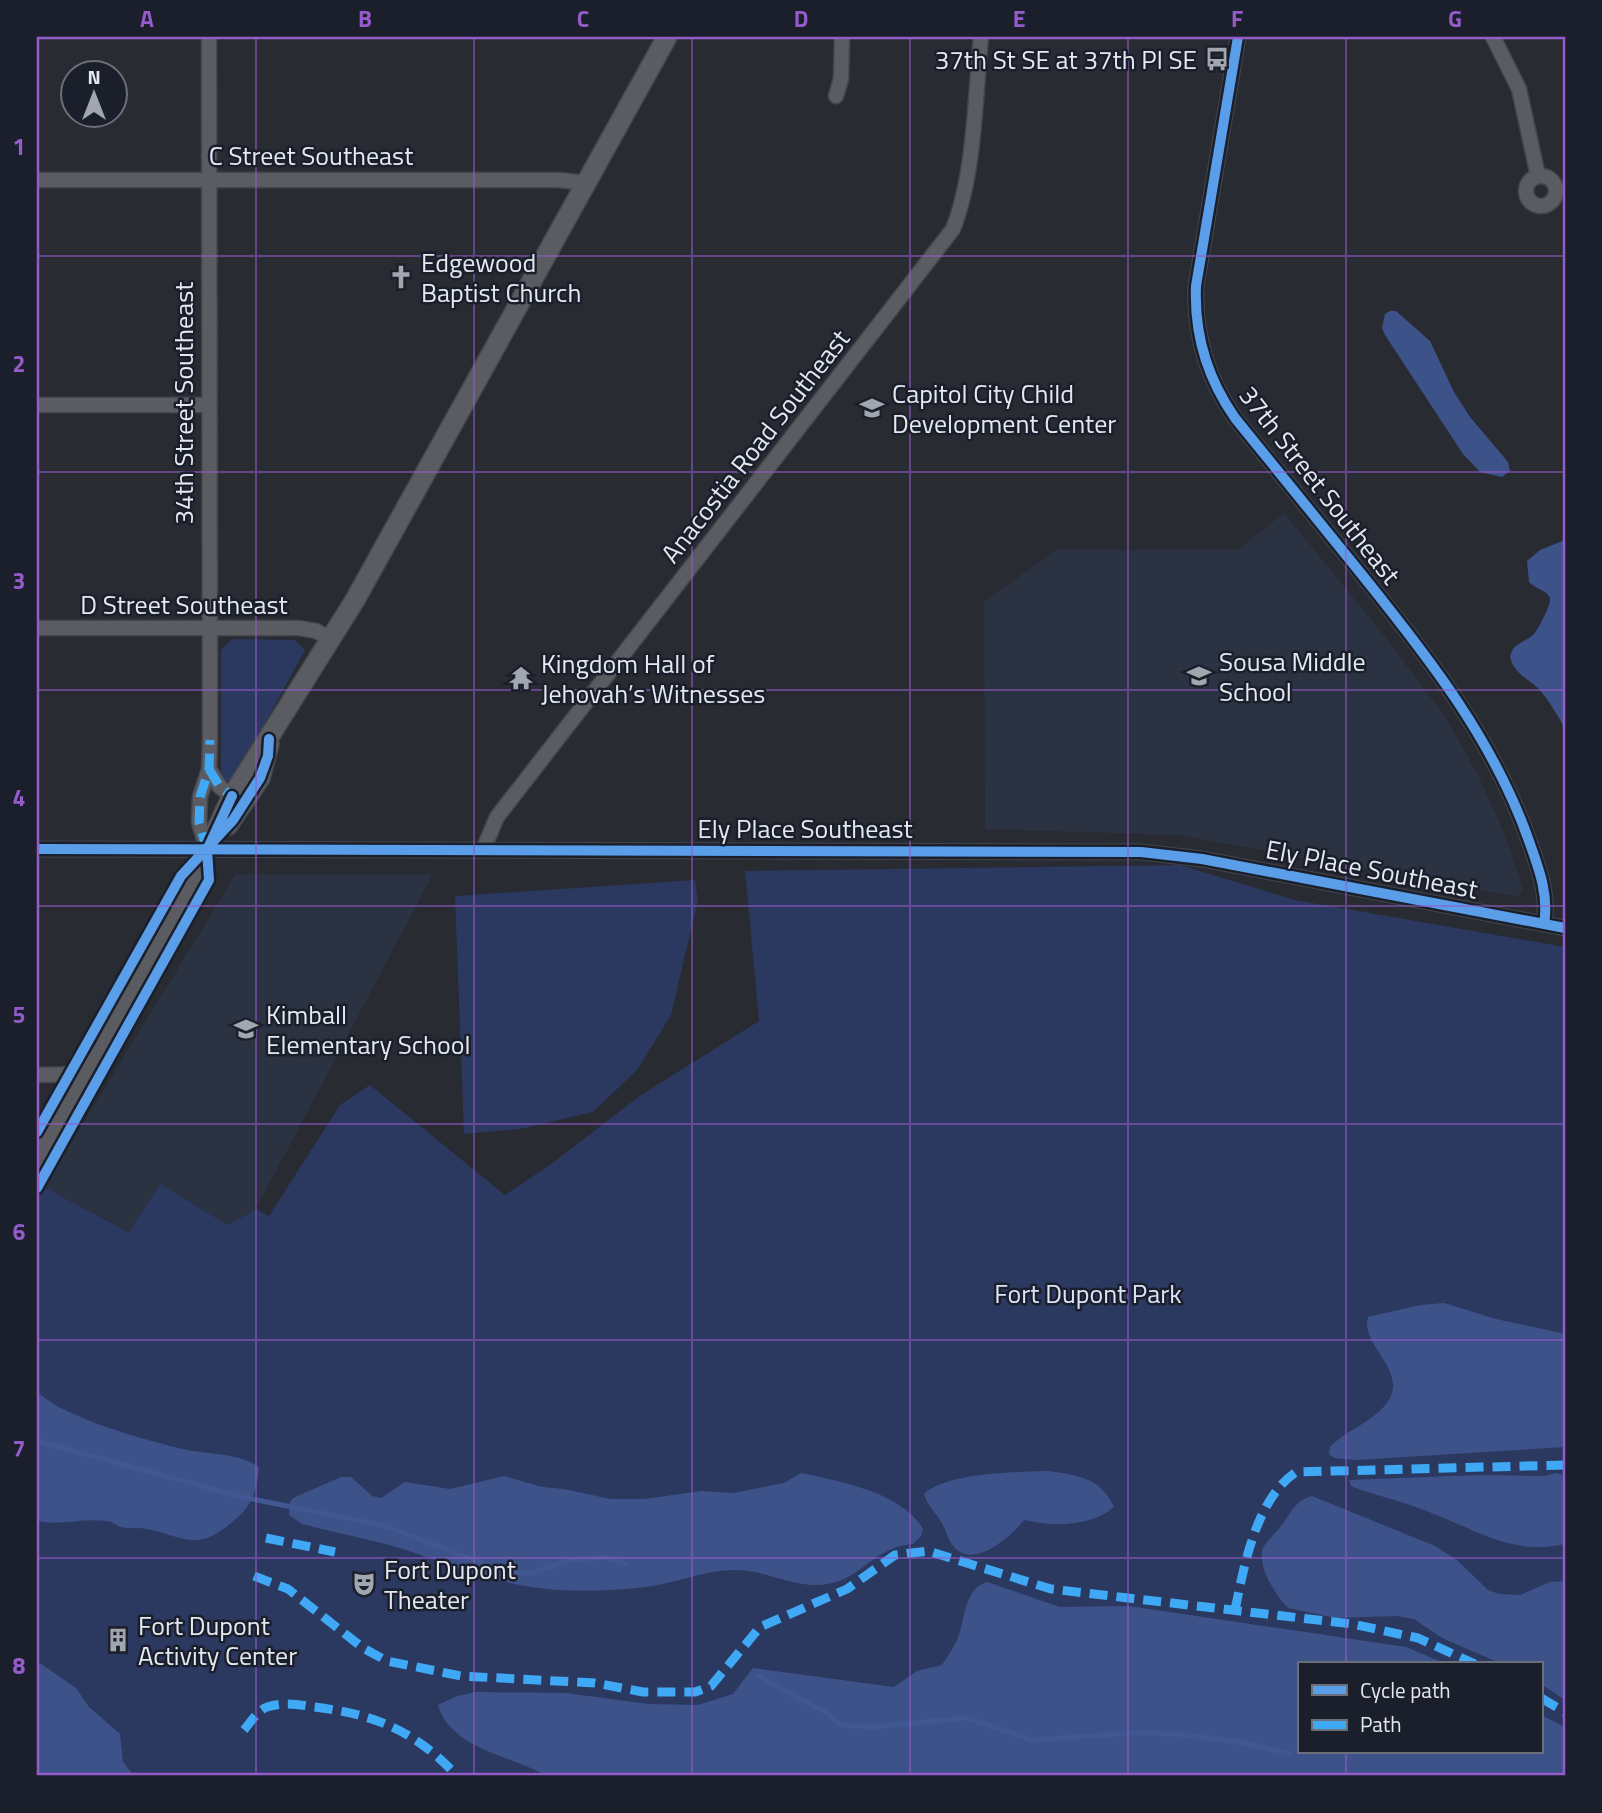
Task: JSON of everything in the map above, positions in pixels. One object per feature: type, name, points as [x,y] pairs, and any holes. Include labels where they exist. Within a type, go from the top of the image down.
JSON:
[{"type":"main road","points":[[37,1161],[84,1074],[94,1041],[109,1013],[118,1009],[207,850],[232,796],[362,589],[659,37]]},
{"type":"main road","points":[[581,183],[667,37]]},
{"type":"main road","points":[[207,850],[233,820],[260,778],[268,756],[269,739]]},
{"type":"street","name":"34th Street Southeast","points":[[207,850],[199,822],[200,797],[209,769],[210,740],[207,405],[209,37]]},
{"type":"street","points":[[836,96],[841,79],[842,37]]},
{"type":"street","name":"Anacostia Road Southeast","points":[[483,850],[497,817],[953,229],[959,213],[970,145],[981,37]]},
{"type":"street","name":"37th Street Southeast","points":[[1238,37],[1196,286],[1198,336],[1208,368],[1235,418],[1407,631],[1471,722],[1506,783],[1527,834],[1545,894],[1544,924]]},
{"type":"street","points":[[1493,37],[1520,93],[1538,176]]},
{"type":"street","name":"C Street Southeast","points":[[37,180],[581,183]]},
{"type":"street","points":[[37,405],[207,405]]},
{"type":"street","name":"D Street Southeast","points":[[37,628],[304,628],[329,639]]},
{"type":"street","points":[[209,769],[220,787],[232,796]]},
{"type":"street","name":"Ely Place Southeast","points":[[37,849],[1142,852],[1202,859],[1565,928]]},
{"type":"street","points":[[37,1075],[84,1074]]},
{"type":"shaded area","points":[[1396,311],[1430,341],[1454,392],[1470,417],[1508,462],[1510,471],[1502,477],[1480,472],[1463,454],[1385,335],[1382,328],[1385,314]]},
{"type":"shaded area","name":"Sousa Middle School","points":[[1284,513],[1382,633],[1446,718],[1478,775],[1504,832],[1523,889],[1519,897],[1178,835],[985,829],[984,602],[1056,550],[1237,550]]},
{"type":"shaded area","points":[[1565,540],[1565,729],[1544,695],[1518,672],[1510,657],[1516,646],[1535,633],[1550,601],[1546,593],[1529,582],[1527,561],[1540,550]]},
{"type":"shaded area","name":"Kimball Elementary School","points":[[236,874],[433,874],[256,1209],[229,1225],[160,1185],[130,1232],[44,1187]]},
{"type":"shaded area","points":[[1444,1303],[1496,1319],[1565,1334],[1565,1447],[1356,1460],[1334,1458],[1329,1454],[1330,1447],[1376,1414],[1390,1398],[1393,1388],[1389,1369],[1369,1335],[1368,1317],[1420,1305]]},
{"type":"shaded area","points":[[37,1391],[65,1410],[130,1435],[253,1463],[259,1468],[252,1499],[231,1523],[219,1532],[200,1540],[144,1528],[121,1527],[108,1521],[37,1521]]},
{"type":"shaded area","points":[[1048,1471],[1069,1474],[1095,1484],[1109,1497],[1114,1507],[1094,1518],[1071,1524],[1024,1520],[1002,1542],[982,1553],[972,1555],[962,1553],[954,1547],[924,1494],[949,1481],[965,1477]]},
{"type":"shaded area","points":[[801,1473],[850,1484],[885,1497],[913,1516],[923,1529],[921,1536],[913,1544],[888,1551],[850,1576],[828,1584],[805,1584],[734,1570],[712,1572],[645,1587],[570,1591],[543,1589],[492,1578],[396,1547],[302,1524],[289,1515],[293,1498],[341,1477],[351,1477],[372,1496],[381,1498],[405,1482],[450,1489],[504,1476],[542,1487],[610,1499],[644,1499],[702,1491],[733,1493],[784,1483]]},
{"type":"shaded area","points":[[1555,1473],[1565,1475],[1565,1544],[1546,1547],[1528,1547],[1495,1539],[1421,1509],[1351,1486],[1349,1480],[1479,1475],[1545,1476]]},
{"type":"shaded area","points":[[1312,1496],[1435,1546],[1457,1560],[1488,1590],[1499,1594],[1520,1595],[1550,1582],[1565,1581],[1565,1700],[1542,1685],[1542,1662],[1497,1662],[1442,1638],[1414,1619],[1396,1616],[1336,1618],[1288,1608],[1273,1589],[1262,1563],[1262,1555],[1268,1541],[1302,1500]]},
{"type":"shaded area","points":[[987,1582],[1060,1607],[1129,1606],[1406,1647],[1441,1662],[1298,1662],[1298,1754],[1542,1754],[1542,1716],[1565,1727],[1565,1776],[546,1776],[469,1742],[445,1720],[438,1705],[457,1696],[476,1692],[566,1693],[648,1704],[698,1705],[733,1694],[753,1668],[894,1687],[917,1671],[942,1665],[957,1639],[970,1597],[980,1585]]},
{"type":"shaded area","points":[[37,1661],[76,1688],[89,1707],[120,1734],[123,1762],[134,1776],[37,1776]]},
{"type":"green space","points":[[232,639],[295,640],[305,650],[239,771],[230,781],[224,780],[221,773],[221,650]]},
{"type":"green space","name":"Fort Dupont Park","points":[[1180,865],[1295,900],[1565,947],[1565,1776],[37,1776],[37,1201],[44,1187],[129,1232],[160,1184],[228,1225],[256,1209],[269,1216],[340,1105],[370,1085],[505,1195],[551,1164],[641,1095],[759,1021],[745,871]]},
{"type":"green space","points":[[695,880],[698,900],[671,1015],[638,1069],[593,1112],[520,1129],[464,1134],[455,896]]},
{"type":"waterway","points":[[37,1441],[242,1497],[382,1525],[506,1572],[531,1573],[571,1560],[605,1557],[626,1564]]},
{"type":"waterway","points":[[758,1676],[825,1712],[842,1725],[873,1727],[967,1718],[1032,1740],[1136,1733],[1176,1734],[1240,1742],[1291,1754]]},
{"type":"marked path","points":[[207,850],[199,822],[200,797],[209,769],[210,740]]},
{"type":"marked path","points":[[209,769],[220,787],[232,796]]},
{"type":"marked path","points":[[1235,1610],[1248,1554],[1261,1516],[1282,1484],[1296,1472],[1565,1465]]},
{"type":"marked path","points":[[266,1538],[335,1552]]},
{"type":"marked path","points":[[254,1576],[288,1589],[363,1648],[387,1661],[461,1676],[595,1683],[643,1692],[695,1692],[711,1686],[760,1627],[847,1589],[895,1555],[928,1551],[1051,1589],[1352,1624],[1418,1638],[1471,1662]]},
{"type":"marked path","points":[[1542,1699],[1565,1712]]},
{"type":"marked path","points":[[244,1730],[260,1711],[279,1704],[356,1714],[410,1736],[442,1760],[457,1776]]},
{"type":"cycle path","points":[[1238,37],[1196,286],[1197,321],[1204,355],[1217,387],[1235,418],[1412,638],[1478,735],[1515,804],[1533,851],[1544,892],[1544,924]]},
{"type":"cycle path","points":[[37,1132],[181,876],[233,820],[260,778],[268,756],[269,739]]},
{"type":"cycle path","points":[[37,1188],[209,880],[207,850],[232,796]]},
{"type":"cycle path","points":[[37,849],[1141,852],[1202,859],[1565,928]]},
{"type":"place","name":"37th St SE at 37th Pl SE","points":[[1217,59]]},
{"type":"place","name":"Edgewood Baptist Church","points":[[401,277]]},
{"type":"place","name":"Capitol City Child Development Center","points":[[872,408]]},
{"type":"place","name":"Sousa Middle School","points":[[1199,676]]},
{"type":"place","name":"Kingdom Hall of Jehovah’s Witnesses","points":[[521,678]]},
{"type":"place","name":"Kimball Elementary School","points":[[246,1029]]},
{"type":"place","name":"Fort Dupont Theater","points":[[364,1584]]},
{"type":"place","name":"Fort Dupont Activity Center","points":[[118,1640]]}]
